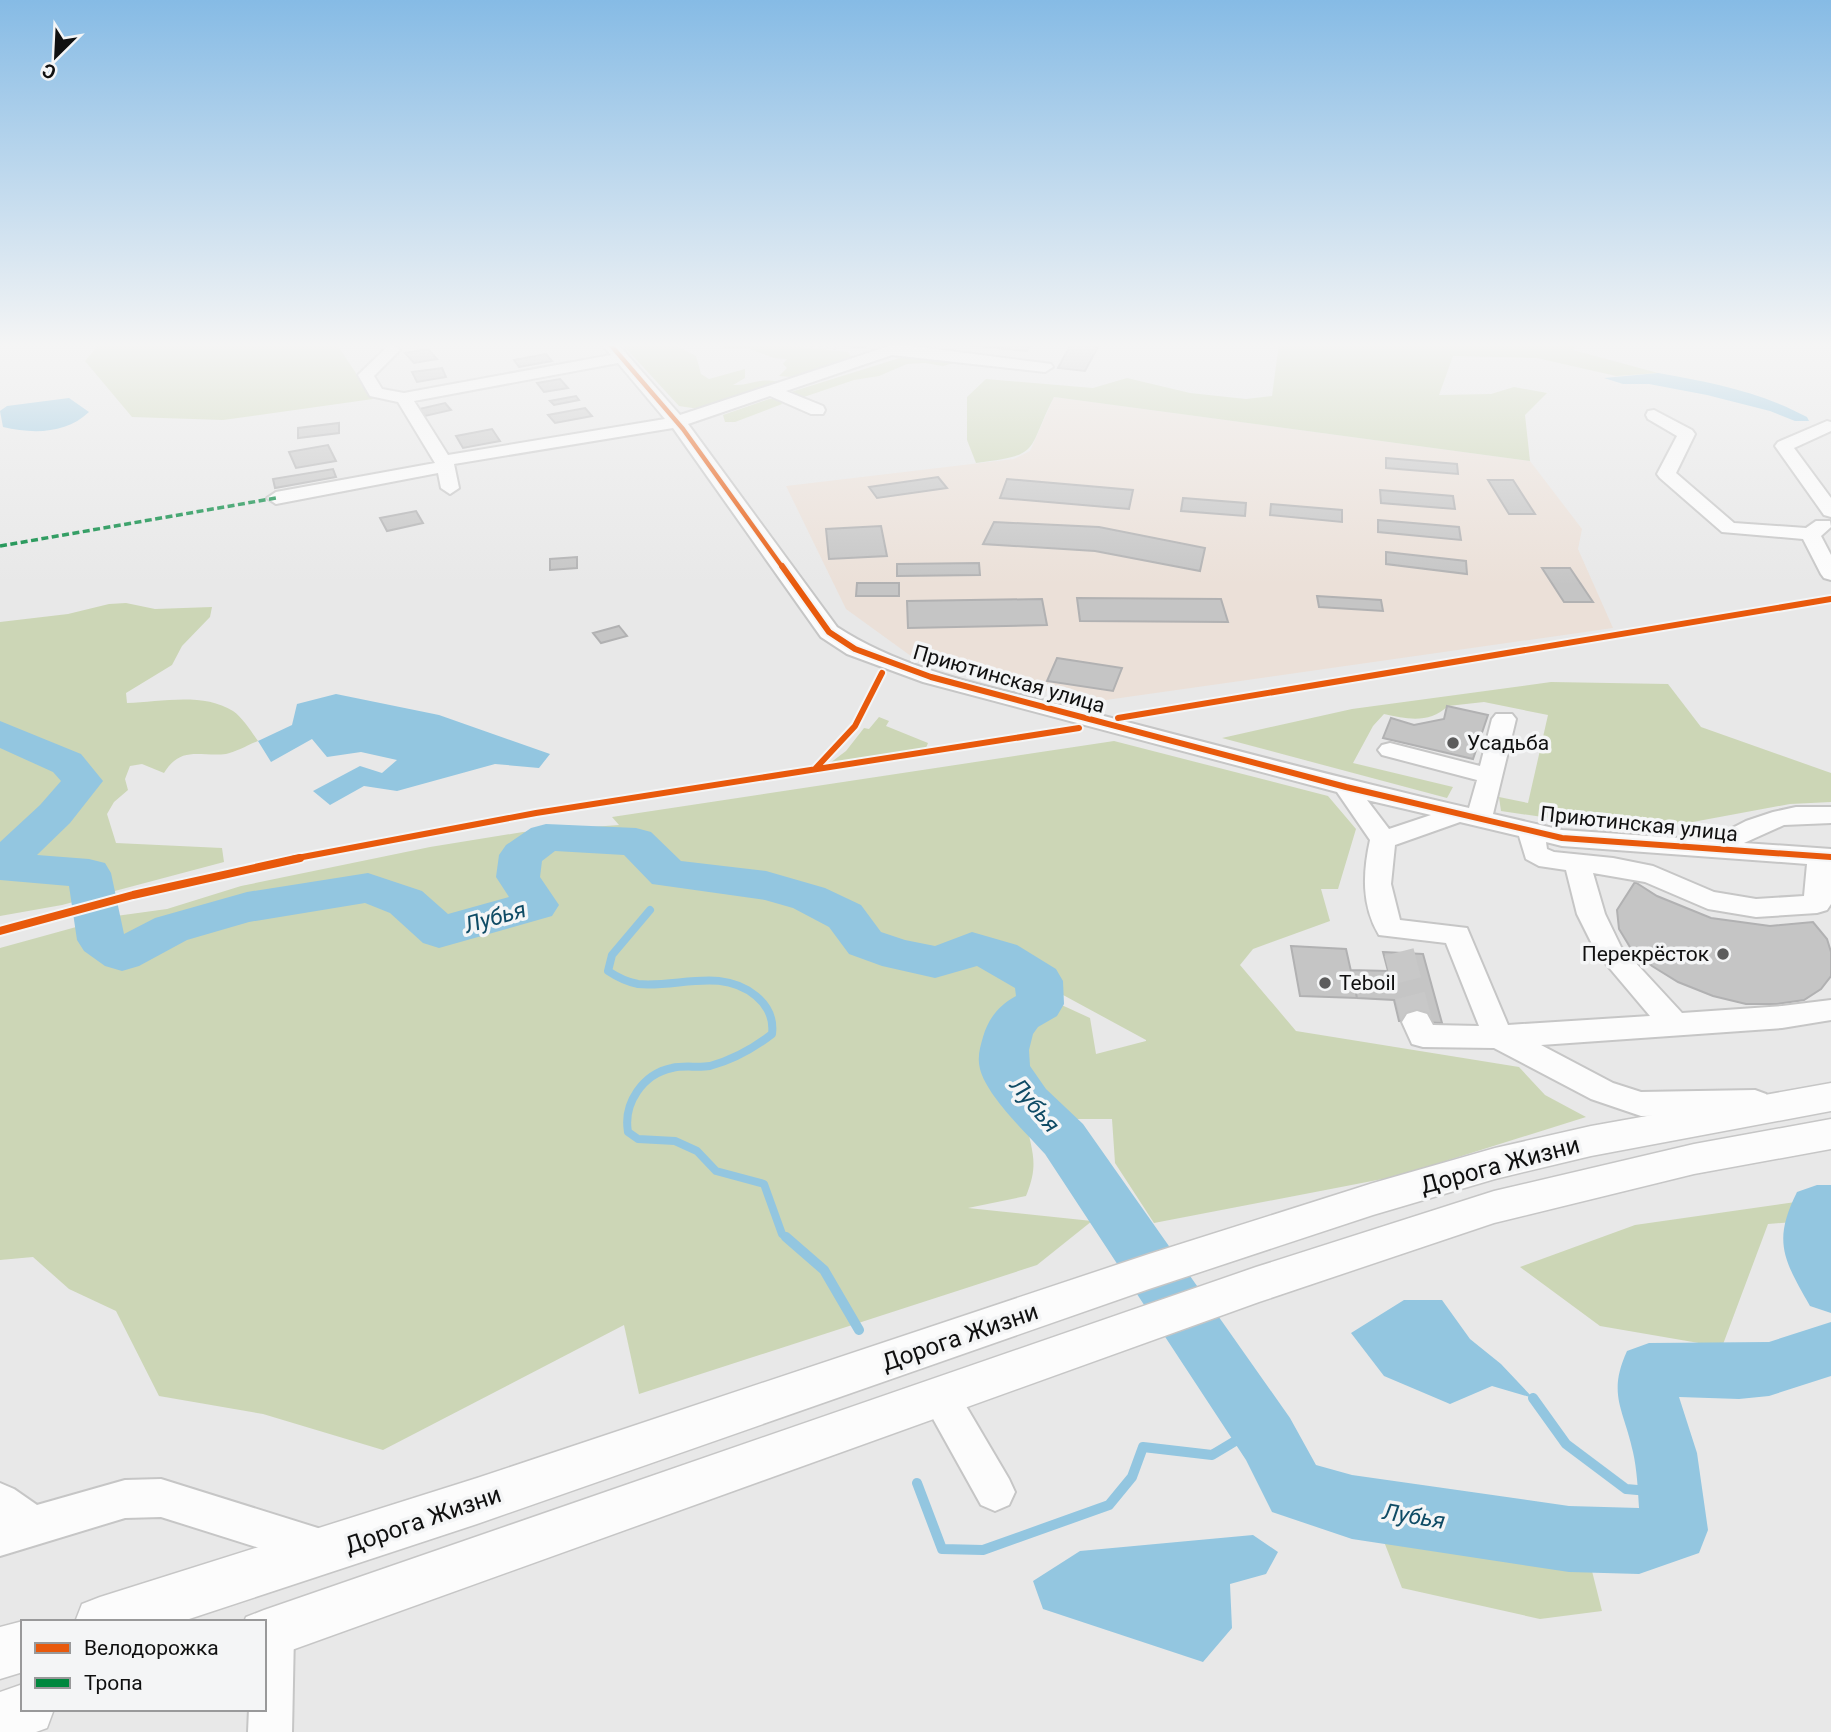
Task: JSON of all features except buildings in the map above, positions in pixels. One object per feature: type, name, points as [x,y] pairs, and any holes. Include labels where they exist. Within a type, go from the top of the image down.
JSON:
[{"type":"main road","name":"Дорога Жизни","points":[[106,1620],[332,1550],[1089,1292],[1450,1176],[1571,1145],[1719,1114],[1818,1099]]},
{"type":"main road","name":"Дорога Жизни","points":[[269,1634],[1256,1284],[1494,1207],[1694,1159],[1831,1134]]},
{"type":"main road","points":[[0,1653],[21,1647]]},
{"type":"main road","points":[[0,1718],[23,1711]]},
{"type":"street","name":"Приютинская улица","points":[[677,424],[829,632],[855,649],[892,664],[968,687],[1346,787],[1562,838],[1826,856]]},
{"type":"street","points":[[1670,424],[1686,433],[1666,474],[1729,528],[1810,534],[1831,520]]},
{"type":"street","points":[[276,498],[444,463],[450,488]]},
{"type":"street","points":[[1810,534],[1831,574]]},
{"type":"street","points":[[1383,840],[1468,817],[1490,776],[1504,719]]},
{"type":"street","points":[[1390,750],[1490,776]]},
{"type":"street","points":[[1346,787],[1383,840],[1375,875],[1380,905],[1394,940],[1457,935],[1499,1037],[1602,1091],[1641,1104],[1818,1099]]},
{"type":"street","points":[[1711,850],[1755,825],[1800,812],[1831,815]]},
{"type":"street","points":[[1531,831],[1535,853],[1549,860],[1612,866],[1653,875],[1708,901],[1756,908],[1824,911],[1826,856]]},
{"type":"street","points":[[1577,863],[1591,914],[1610,952],[1674,1024]]},
{"type":"street","points":[[1499,1037],[1782,1017],[1831,1010]]},
{"type":"street","points":[[940,1396],[995,1492]]},
{"type":"street","points":[[0,1502],[17,1532],[125,1499],[162,1498],[332,1550]]},
{"type":"street","points":[[269,1634],[270,1732]]},
{"type":"lane","points":[[420,424],[444,463],[666,424]]},
{"type":"lane","points":[[1827,426],[1784,446],[1831,511]]},
{"type":"lane","points":[[1417,1022],[1423,1036],[1499,1037]]},
{"type":"path","points":[[1140,713],[1831,599]]},
{"type":"shaded area","points":[[1042,424],[1254,424],[1530,461],[1582,529],[1578,549],[1613,628],[1092,702],[915,659],[846,609],[786,486],[1014,459],[1030,451]]},
{"type":"green space","points":[[967,424],[1042,424],[1030,447],[1013,457],[976,463],[967,440]]},
{"type":"green space","points":[[1254,424],[1526,424],[1530,461]]},
{"type":"green space","points":[[126,603],[155,609],[212,607],[210,617],[182,646],[172,665],[126,693],[127,703],[195,700],[221,705],[240,717],[258,741],[226,754],[184,755],[170,764],[164,773],[142,764],[130,766],[125,779],[128,790],[114,802],[107,814],[116,843],[222,848],[224,862],[62,905],[0,916],[0,622],[68,614],[109,604]]},
{"type":"green space","points":[[1551,682],[1668,684],[1701,727],[1831,773],[1831,802],[1790,804],[1682,824],[1590,824],[1501,811],[1499,797],[1528,803],[1548,715],[1484,702],[1448,706],[1433,716],[1418,719],[1384,714],[1373,726],[1353,763],[1453,787],[1447,798],[1222,738],[1352,709]]},
{"type":"green space","points":[[879,717],[889,721],[886,726],[928,743],[926,748],[830,763],[846,751],[864,728],[869,729]]},
{"type":"green space","points":[[1114,741],[1328,796],[1356,829],[1338,889],[1321,889],[1330,921],[1253,949],[1240,965],[1296,1031],[1519,1067],[1545,1095],[1586,1117],[1398,1176],[1154,1223],[1115,1163],[1112,1119],[1026,1119],[1032,1149],[1033,1174],[1026,1196],[968,1208],[1092,1221],[1037,1265],[639,1394],[624,1325],[383,1450],[263,1414],[159,1396],[116,1311],[69,1289],[33,1257],[0,1260],[0,948],[116,916],[167,909],[241,886],[430,847],[523,832],[619,825],[612,817]],"holes":[[[1041,983],[1146,1040],[1096,1054],[1090,1018],[1055,1002]]]},
{"type":"green space","points":[[1831,1197],[1831,1219],[1768,1224],[1722,1347],[1600,1326],[1520,1267],[1635,1225]]},
{"type":"green space","points":[[1383,1539],[1590,1563],[1602,1611],[1540,1619],[1402,1588]]},
{"type":"water","points":[[2,424],[72,424],[37,431],[3,427]]},
{"type":"water","points":[[336,694],[439,715],[550,754],[539,768],[495,764],[397,791],[364,786],[330,805],[313,791],[360,766],[382,773],[397,760],[361,752],[327,757],[312,739],[271,762],[258,741],[292,725],[297,704]]},
{"type":"water","points":[[1404,1300],[1442,1300],[1470,1339],[1501,1364],[1533,1398],[1492,1386],[1450,1404],[1384,1376],[1351,1333]]},
{"type":"water","points":[[1253,1535],[1278,1552],[1266,1574],[1230,1584],[1232,1628],[1203,1662],[1043,1609],[1033,1581],[1080,1551]]},
{"type":"waterway","name":"Лубья","points":[[0,733],[67,763],[83,781],[55,814],[0,866],[89,873],[100,940],[122,955],[171,929],[247,907],[368,888],[406,902],[439,932],[536,905],[518,877],[521,855],[546,837],[636,842],[668,874],[766,886],[809,898],[845,916],[865,943],[899,955],[935,962],[953,958],[972,948],[1000,956],[1039,981],[1040,1004],[1021,1015],[1010,1029],[1004,1050],[1005,1069],[1028,1103],[1064,1139],[1268,1439],[1295,1490],[1352,1507],[1569,1539],[1639,1541],[1675,1530],[1665,1453],[1647,1395],[1649,1370],[1769,1369],[1831,1349]]},
{"type":"waterway","points":[[650,910],[612,955],[608,971],[638,984],[714,981],[743,987],[767,1008],[772,1034],[742,1053],[710,1066],[672,1068],[652,1076],[637,1091],[632,1101],[627,1121],[628,1132],[638,1139],[675,1141],[697,1151],[716,1171],[764,1184],[782,1234],[788,1239]]},
{"type":"waterway","name":"Лубья","points":[[1831,1208],[1817,1208],[1809,1237],[1817,1265],[1831,1288]]},
{"type":"waterway","points":[[786,1237],[824,1270],[859,1330]]},
{"type":"waterway","points":[[1533,1398],[1566,1444],[1626,1489],[1649,1491],[1675,1530]]},
{"type":"waterway","points":[[917,1483],[942,1549],[983,1550],[1109,1505],[1132,1477],[1143,1447],[1212,1455],[1242,1437],[1268,1439]]},
{"type":"tunnel","points":[[1399,952],[1417,1022]]},
{"type":"marked path","points":[[0,546],[276,498]]},
{"type":"cycle path","points":[[679,424],[829,632],[855,649],[931,677],[1346,787],[1562,838],[1831,857]]},
{"type":"cycle path","points":[[1118,718],[1831,599]]},
{"type":"cycle path","points":[[815,769],[855,726],[882,673]]},
{"type":"cycle path","points":[[0,931],[133,895],[401,838],[536,813],[1079,728]]},
{"type":"place","name":"Усадьба","points":[[1453,743]]},
{"type":"place","name":"Перекрёсток","points":[[1723,954]]},
{"type":"place","name":"Teboil","points":[[1325,983]]}]
